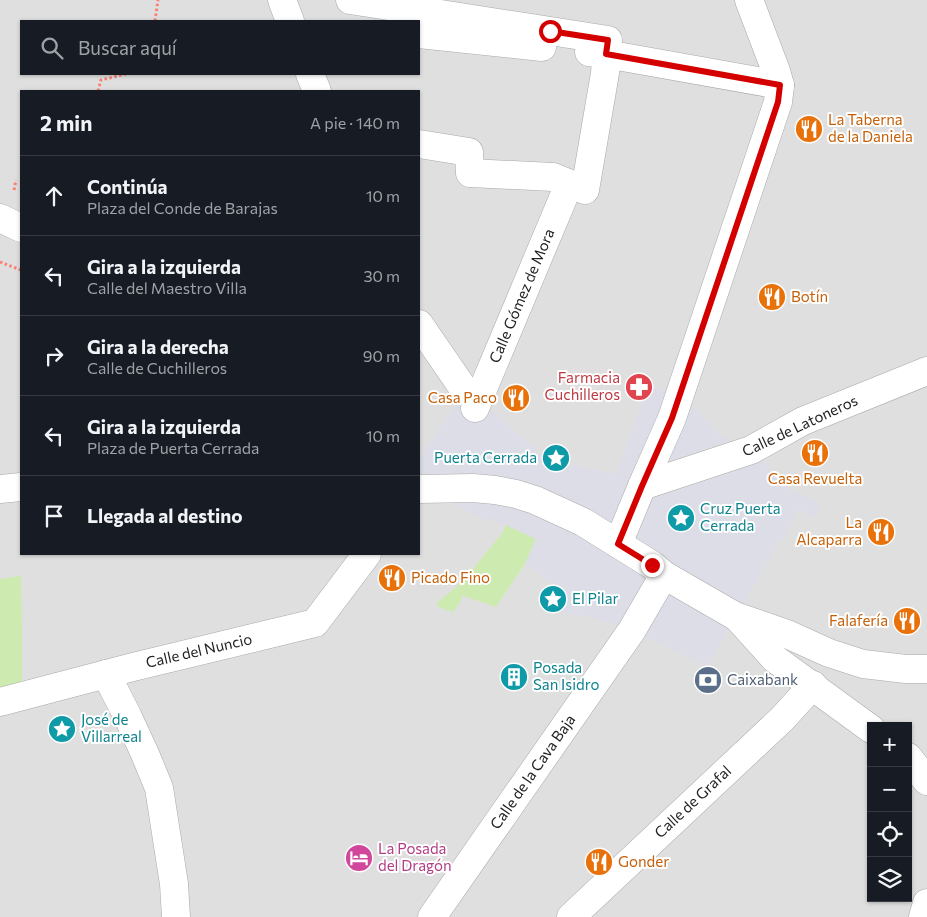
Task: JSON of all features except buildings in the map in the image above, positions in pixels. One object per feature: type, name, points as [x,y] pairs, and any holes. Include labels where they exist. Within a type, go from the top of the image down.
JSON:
[{"type":"street","points":[[350,0],[608,40],[605,73],[586,190],[553,177],[470,173],[469,152],[420,144]]},
{"type":"street","points":[[618,544],[672,418],[778,102],[780,85],[749,0]]},
{"type":"street","points":[[420,34],[606,54],[780,85]]},
{"type":"street","points":[[295,75],[300,90]]},
{"type":"street","points":[[310,75],[317,90]]},
{"type":"street","name":"Calle Gómez de Mora","points":[[420,325],[470,399],[569,184]]},
{"type":"street","points":[[0,218],[20,228]]},
{"type":"street","name":"Calle de Latoneros","points":[[642,486],[752,450],[803,421],[927,371]]},
{"type":"street","points":[[0,488],[20,487]]},
{"type":"street","points":[[421,489],[473,488],[495,490],[535,500],[583,522],[652,565],[664,575],[735,616],[787,634],[829,653],[863,664],[906,669],[927,669]]},
{"type":"street","name":"Calle del Nuncio","points":[[0,702],[315,623],[366,555]]},
{"type":"street","name":"Calle de la Cava Baja","points":[[432,917],[632,630],[664,575]]},
{"type":"street","points":[[735,616],[776,659],[867,726]]},
{"type":"street","points":[[106,674],[128,715],[159,788],[174,884],[176,917]]},
{"type":"street","name":"Calle de Grafal","points":[[571,917],[782,719],[813,685]]},
{"type":"street","points":[[912,762],[927,782]]},
{"type":"street","points":[[923,917],[927,903]]},
{"type":"path","points":[[154,20],[158,0]]},
{"type":"path","points":[[98,90],[101,80],[122,75]]},
{"type":"path","points":[[15,188],[16,180]]},
{"type":"path","points":[[0,262],[20,270]]},
{"type":"shaded area","points":[[0,0],[927,0],[927,917],[0,917]]},
{"type":"shaded area","points":[[471,382],[489,408],[548,461],[617,474],[649,383],[701,414],[720,435],[751,450],[791,491],[821,503],[814,518],[798,509],[782,542],[779,541],[735,616],[708,667],[632,630],[590,617],[544,610],[559,588],[525,564],[536,539],[506,525],[475,516],[420,484],[420,458]]},
{"type":"green space","points":[[506,525],[536,539],[525,564],[496,607],[461,595],[462,599],[453,612],[436,606],[476,565],[503,532]]},
{"type":"green space","points":[[21,576],[22,684],[0,689],[0,579]]},
{"type":"place","name":"La Taberna de la Daniela","points":[[809,129]]},
{"type":"place","name":"Botín","points":[[772,297]]},
{"type":"place","name":"Farmacia Cuchilleros","points":[[639,387]]},
{"type":"place","name":"Casa Paco","points":[[516,398]]},
{"type":"place","name":"Casa Revuelta","points":[[815,453]]},
{"type":"place","name":"Puerta Cerrada","points":[[556,458]]},
{"type":"place","name":"Cruz Puerta Cerrada","points":[[681,518]]},
{"type":"place","name":"La Alcaparra","points":[[881,532]]},
{"type":"place","name":"Picado Fino","points":[[392,578]]},
{"type":"place","name":"El Pilar","points":[[553,599]]},
{"type":"place","name":"Falafería","points":[[907,621]]},
{"type":"place","name":"Posada San Isidro","points":[[514,677]]},
{"type":"place","name":"Caixabank","points":[[708,680]]},
{"type":"place","name":"José de Villarreal","points":[[62,729]]},
{"type":"place","name":"La Posada del Dragón","points":[[359,858]]},
{"type":"place","name":"Gonder","points":[[599,862]]},
{"type":"route","points":[[550,31],[608,40],[606,54],[780,85],[778,102],[672,418],[618,544],[652,565]]}]
